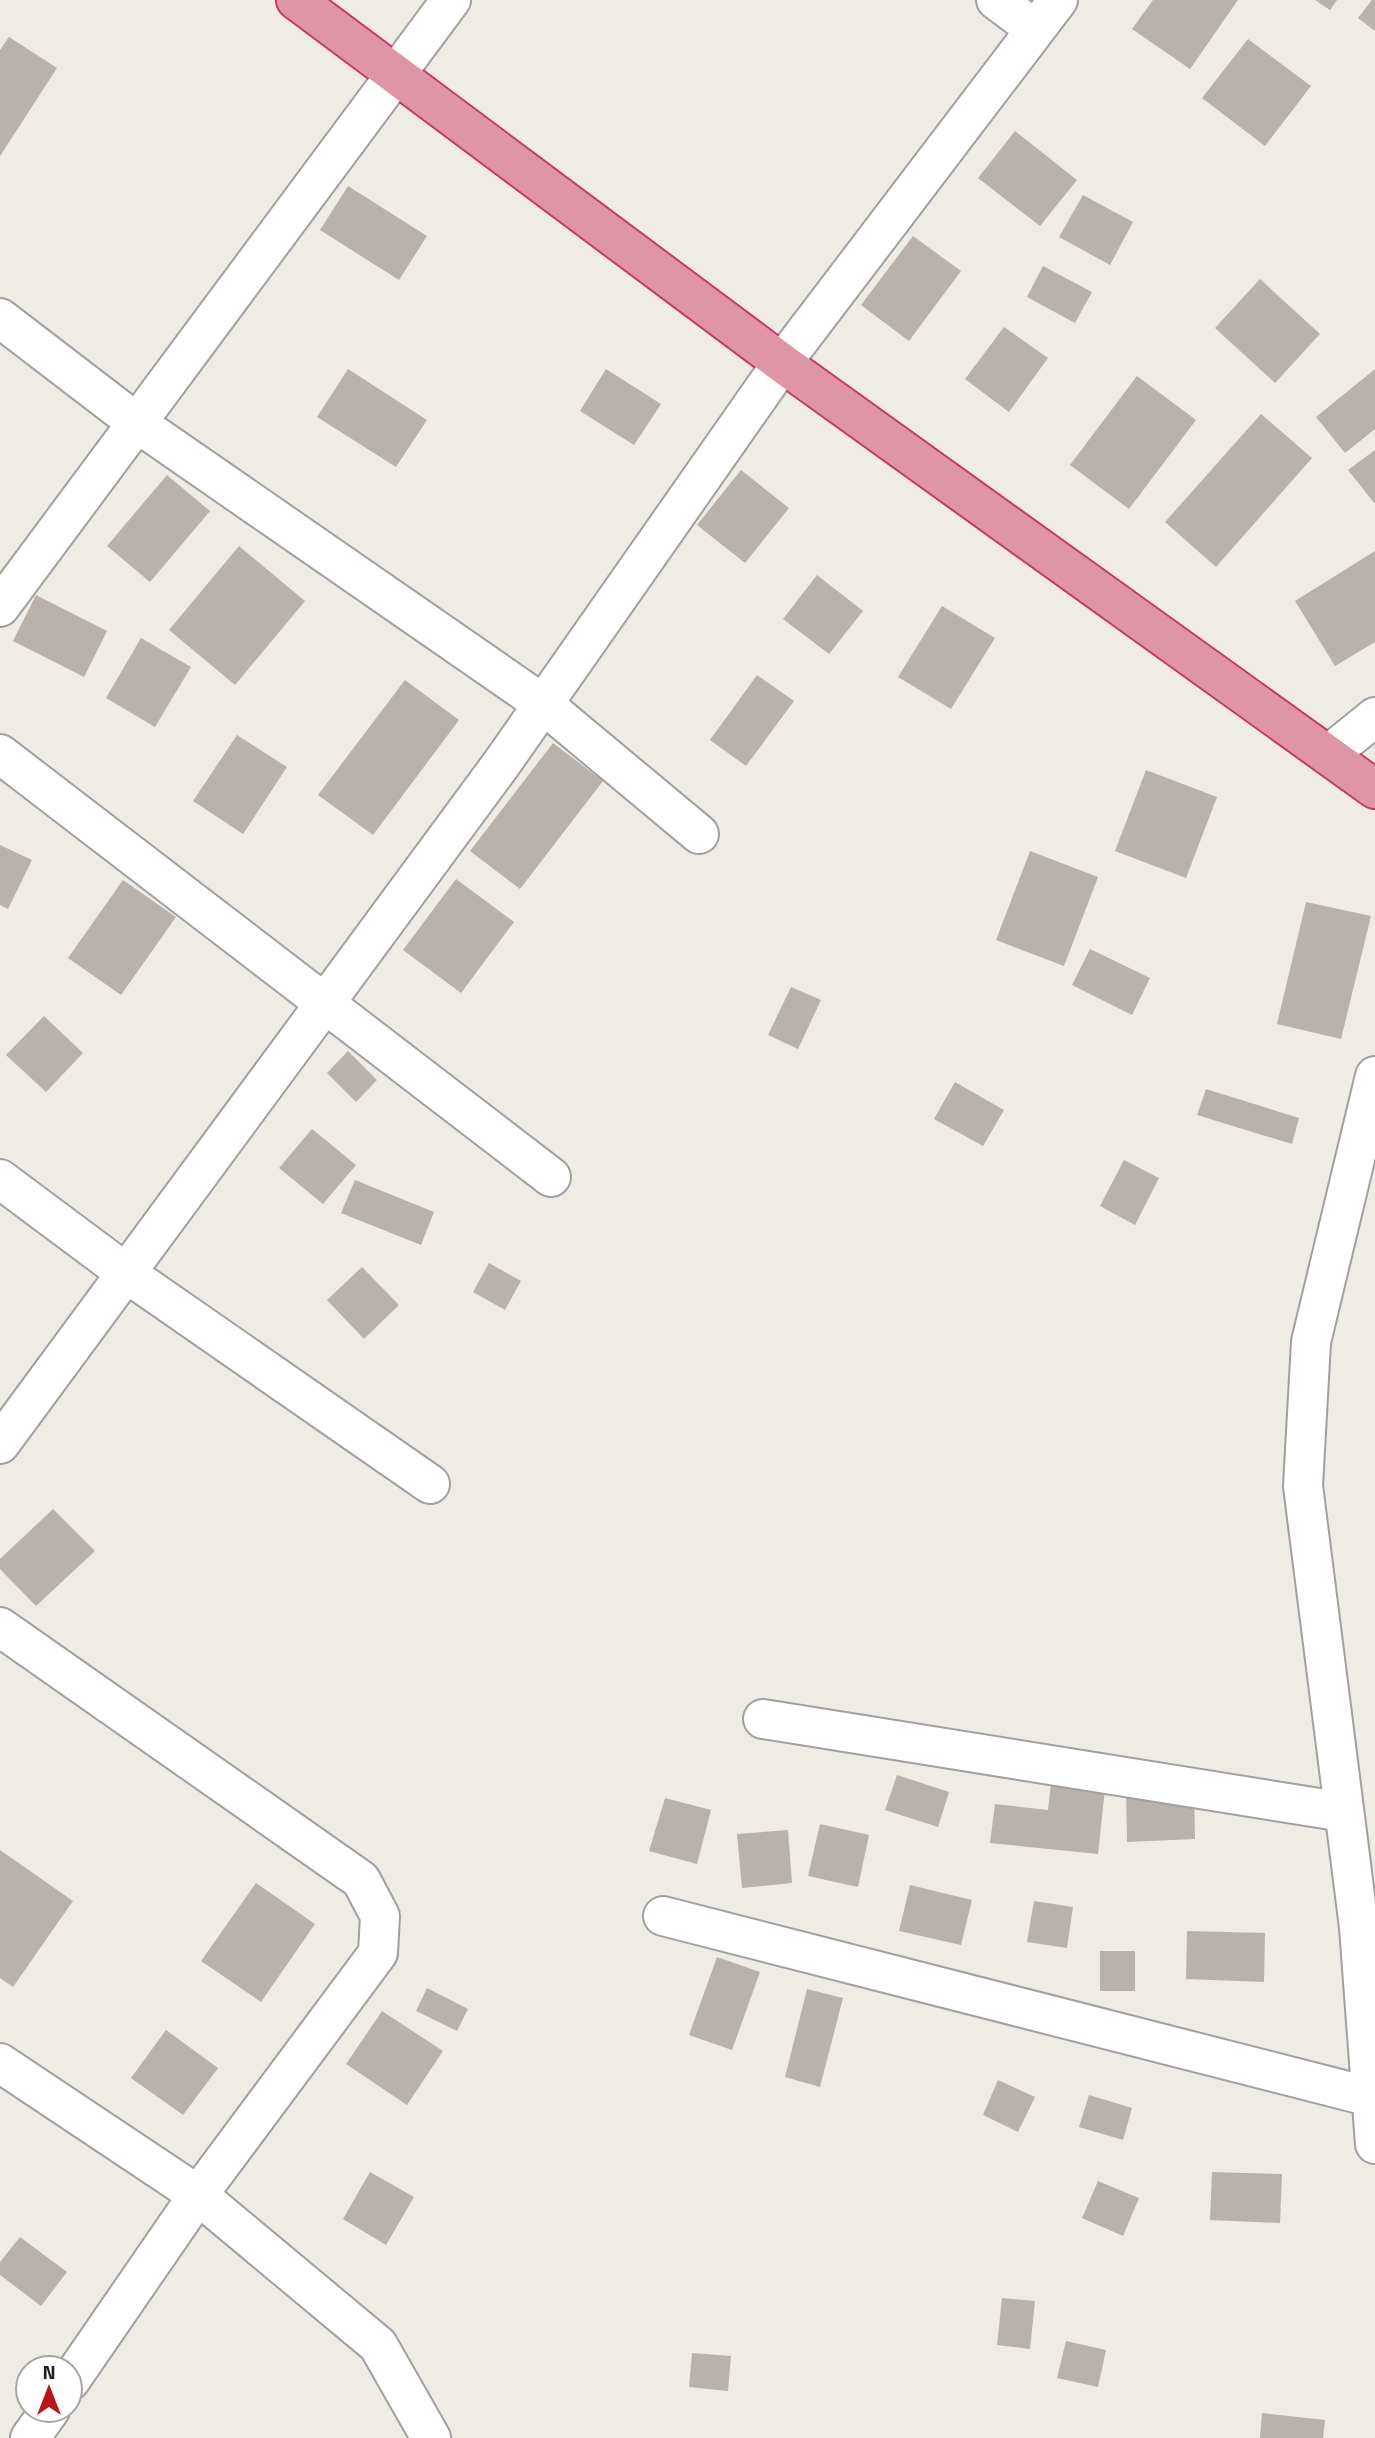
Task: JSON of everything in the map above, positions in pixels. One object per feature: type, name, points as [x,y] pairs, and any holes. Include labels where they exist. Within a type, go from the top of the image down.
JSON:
[{"type":"highway","points":[[296,0],[782,363],[1375,789]]},
{"type":"street","points":[[0,607],[451,0]]},
{"type":"street","points":[[996,0],[1035,29]]},
{"type":"street","points":[[0,1444],[543,704],[782,363],[1058,0]]},
{"type":"street","points":[[0,318],[137,424],[543,704],[699,834]]},
{"type":"street","points":[[1328,755],[1375,717]]},
{"type":"street","points":[[0,754],[551,1177]]},
{"type":"street","points":[[1375,1076],[1311,1342],[1303,1486],[1344,1812],[1367,1929],[1371,2097],[1375,2144]]},
{"type":"street","points":[[0,1179],[126,1273],[430,1484]]},
{"type":"street","points":[[0,1627],[360,1880],[380,1916],[378,1953],[198,2195],[84,2361]]},
{"type":"street","points":[[763,1719],[1344,1812]]},
{"type":"street","points":[[663,1916],[1371,2097]]},
{"type":"street","points":[[0,2063],[198,2195],[378,2345],[431,2438]]},
{"type":"building","points":[[1153,0],[1238,0],[1190,69],[1132,29]]},
{"type":"building","points":[[1315,0],[1337,0],[1330,10]]},
{"type":"building","points":[[1372,0],[1375,0],[1375,31],[1358,18]]},
{"type":"building","points":[[9,37],[57,68],[0,156],[0,50]]},
{"type":"building","points":[[1248,39],[1311,86],[1265,146],[1202,98]]},
{"type":"building","points":[[1015,131],[1077,180],[1040,226],[978,178]]},
{"type":"building","points":[[348,186],[427,236],[399,280],[320,230]]},
{"type":"building","points":[[1083,195],[1133,222],[1110,265],[1059,237]]},
{"type":"building","points":[[913,236],[961,271],[909,341],[861,305]]},
{"type":"building","points":[[1043,266],[1092,292],[1075,323],[1027,297]]},
{"type":"building","points":[[1260,279],[1320,334],[1275,383],[1215,328]]},
{"type":"building","points":[[1004,327],[1048,358],[1009,412],[965,379]]},
{"type":"building","points":[[348,369],[427,420],[396,467],[317,417]]},
{"type":"building","points":[[606,369],[661,404],[634,445],[580,411]]},
{"type":"building","points":[[1375,369],[1375,429],[1345,453],[1316,417]]},
{"type":"building","points":[[1137,376],[1196,420],[1129,509],[1070,465]]},
{"type":"building","points":[[1261,414],[1312,458],[1216,567],[1165,522]]},
{"type":"building","points":[[1375,450],[1375,504],[1348,470]]},
{"type":"building","points":[[741,470],[789,508],[745,563],[697,525]]},
{"type":"building","points":[[167,475],[210,511],[150,582],[107,546]]},
{"type":"building","points":[[239,546],[305,601],[235,685],[169,630]]},
{"type":"building","points":[[1375,551],[1375,642],[1335,666],[1295,601]]},
{"type":"building","points":[[817,575],[863,611],[829,654],[783,619]]},
{"type":"building","points":[[36,595],[107,631],[84,677],[13,641]]},
{"type":"building","points":[[942,606],[995,638],[951,709],[898,677]]},
{"type":"building","points":[[141,638],[191,667],[155,727],[106,698]]},
{"type":"building","points":[[757,675],[794,701],[746,766],[710,740]]},
{"type":"building","points":[[405,680],[459,720],[373,835],[318,795]]},
{"type":"building","points":[[237,735],[287,767],[243,834],[193,801]]},
{"type":"building","points":[[553,743],[603,781],[520,889],[470,851]]},
{"type":"building","points":[[1146,770],[1217,797],[1186,878],[1115,851]]},
{"type":"building","points":[[0,845],[32,860],[8,909],[0,905]]},
{"type":"building","points":[[1030,851],[1098,877],[1064,966],[996,940]]},
{"type":"building","points":[[456,879],[514,922],[461,993],[403,950]]},
{"type":"building","points":[[123,880],[176,917],[121,995],[68,958]]},
{"type":"building","points":[[1306,902],[1371,916],[1341,1039],[1277,1024]]},
{"type":"building","points":[[1090,949],[1150,978],[1132,1015],[1072,985]]},
{"type":"building","points":[[791,987],[821,1000],[798,1049],[768,1035]]},
{"type":"building","points":[[44,1016],[83,1053],[46,1092],[6,1055]]},
{"type":"building","points":[[348,1051],[377,1080],[356,1102],[327,1073]]},
{"type":"building","points":[[955,1082],[1004,1110],[983,1146],[934,1119]]},
{"type":"building","points":[[1206,1089],[1299,1118],[1292,1144],[1197,1115]]},
{"type":"building","points":[[312,1129],[356,1165],[323,1204],[279,1168]]},
{"type":"building","points":[[1124,1160],[1159,1178],[1135,1225],[1100,1206]]},
{"type":"building","points":[[355,1180],[434,1212],[421,1245],[341,1213]]},
{"type":"building","points":[[489,1263],[521,1281],[505,1310],[473,1292]]},
{"type":"building","points":[[362,1267],[399,1305],[364,1339],[327,1300]]},
{"type":"building","points":[[53,1509],[95,1551],[36,1606],[0,1569],[0,1559]]},
{"type":"building","points":[[1052,1774],[1106,1780],[1098,1854],[990,1843],[995,1804],[1048,1810]]},
{"type":"building","points":[[897,1775],[949,1792],[938,1827],[885,1810]]},
{"type":"building","points":[[1194,1786],[1195,1839],[1127,1842],[1126,1788]]},
{"type":"building","points":[[665,1798],[711,1810],[697,1864],[649,1851]]},
{"type":"building","points":[[820,1824],[869,1835],[858,1887],[808,1876]]},
{"type":"building","points":[[788,1830],[792,1883],[742,1888],[737,1834]]},
{"type":"building","points":[[0,1850],[73,1901],[13,1987],[0,1978]]},
{"type":"building","points":[[256,1883],[315,1924],[261,2002],[201,1961]]},
{"type":"building","points":[[910,1885],[972,1900],[961,1945],[899,1931]]},
{"type":"building","points":[[1034,1901],[1073,1907],[1067,1948],[1027,1942]]},
{"type":"building","points":[[1187,1931],[1265,1933],[1264,1982],[1186,1979]]},
{"type":"building","points":[[1100,1951],[1135,1951],[1135,1991],[1100,1991]]},
{"type":"building","points":[[717,1957],[760,1972],[732,2050],[689,2035]]},
{"type":"building","points":[[427,1988],[468,2009],[457,2031],[416,2011]]},
{"type":"building","points":[[807,1989],[843,1998],[820,2087],[785,2077]]},
{"type":"building","points":[[382,2011],[443,2051],[407,2105],[346,2064]]},
{"type":"building","points":[[166,2030],[218,2068],[183,2115],[131,2078]]},
{"type":"building","points":[[998,2080],[1035,2097],[1018,2132],[983,2115]]},
{"type":"building","points":[[1089,2095],[1132,2108],[1123,2140],[1079,2127]]},
{"type":"building","points":[[370,2172],[414,2197],[386,2245],[343,2219]]},
{"type":"building","points":[[1212,2172],[1282,2174],[1280,2223],[1210,2220]]},
{"type":"building","points":[[1098,2181],[1139,2198],[1123,2236],[1082,2218]]},
{"type":"building","points":[[20,2237],[67,2272],[41,2306],[0,2275],[0,2262]]},
{"type":"building","points":[[1002,2298],[1035,2301],[1030,2349],[997,2345]]},
{"type":"building","points":[[1066,2341],[1106,2350],[1098,2387],[1057,2378]]},
{"type":"building","points":[[692,2353],[731,2356],[728,2391],[689,2387]]},
{"type":"building","points":[[1262,2413],[1325,2420],[1323,2438],[1260,2438]]}]
